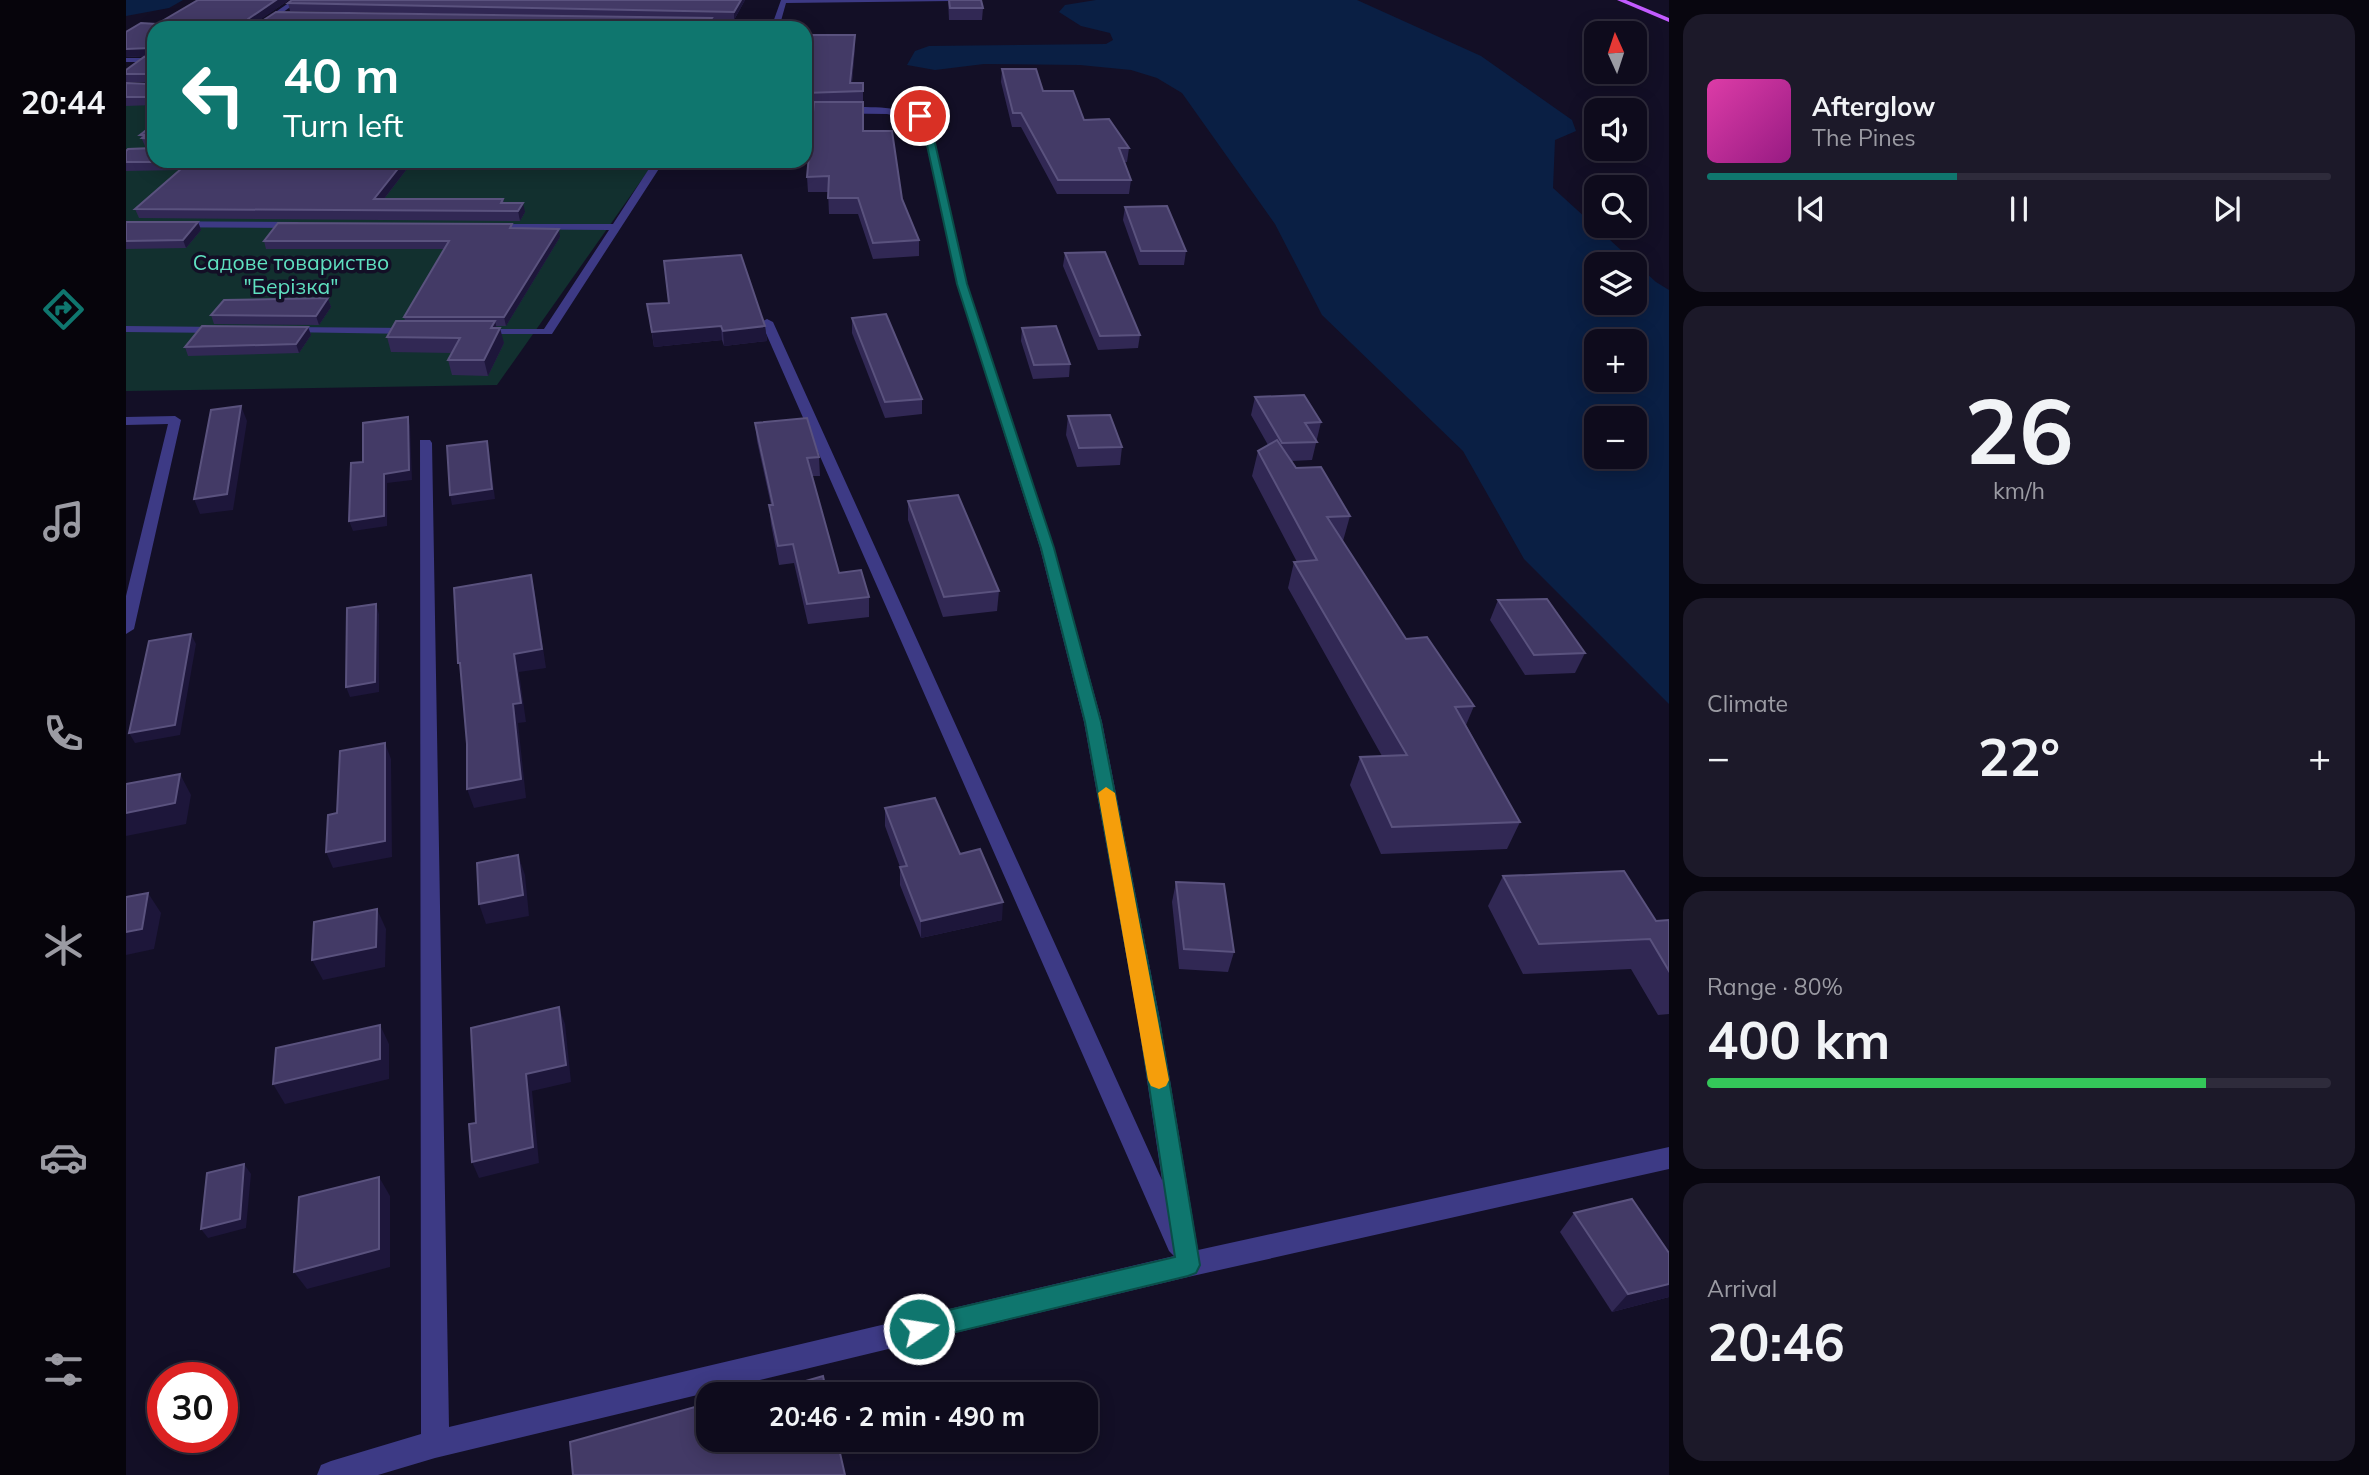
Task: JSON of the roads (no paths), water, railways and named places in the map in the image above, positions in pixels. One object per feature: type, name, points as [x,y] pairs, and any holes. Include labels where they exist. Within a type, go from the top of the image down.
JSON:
[{"type":"main road","points":[[1620,0],[1669,20]]},
{"type":"street","points":[[266,21],[297,0]]},
{"type":"street","points":[[777,21],[784,1],[949,1]]},
{"type":"street","points":[[275,15],[289,15]]},
{"type":"street","points":[[685,20],[726,21]]},
{"type":"street","points":[[126,60],[147,60]]},
{"type":"street","points":[[812,111],[901,113],[920,116],[926,121],[962,284],[1047,548],[1093,722],[1149,1020],[1188,1265]]},
{"type":"street","points":[[466,332],[548,332],[654,168]]},
{"type":"street","points":[[126,224],[303,225]]},
{"type":"street","points":[[480,226],[616,227]]},
{"type":"street","points":[[767,322],[1188,1265]]},
{"type":"street","points":[[126,329],[235,330]]},
{"type":"street","points":[[276,330],[425,331]]},
{"type":"street","points":[[126,421],[175,420],[126,629]]},
{"type":"street","points":[[425,443],[435,1444]]},
{"type":"street","points":[[331,1475],[435,1444],[1188,1265],[1669,1158]]},
{"type":"water","points":[[126,0],[183,0],[169,8],[126,16]]},
{"type":"water","points":[[1096,0],[1357,0],[1481,56],[1572,120],[1576,131],[1555,140],[1553,188],[1584,216],[1584,238],[1608,238],[1623,252],[1584,252],[1584,315],[1647,315],[1647,274],[1669,290],[1669,704],[1524,559],[1463,451],[1322,315],[1275,224],[1182,93],[1157,78],[1131,70],[1080,65],[984,64],[935,70],[907,65],[915,51],[929,46],[1106,44],[1113,40],[1110,33],[1081,26],[1059,12],[1065,5]]},
{"type":"park label","name":"Садове товариство \"Берізка\"","points":[[291,275]]}]
